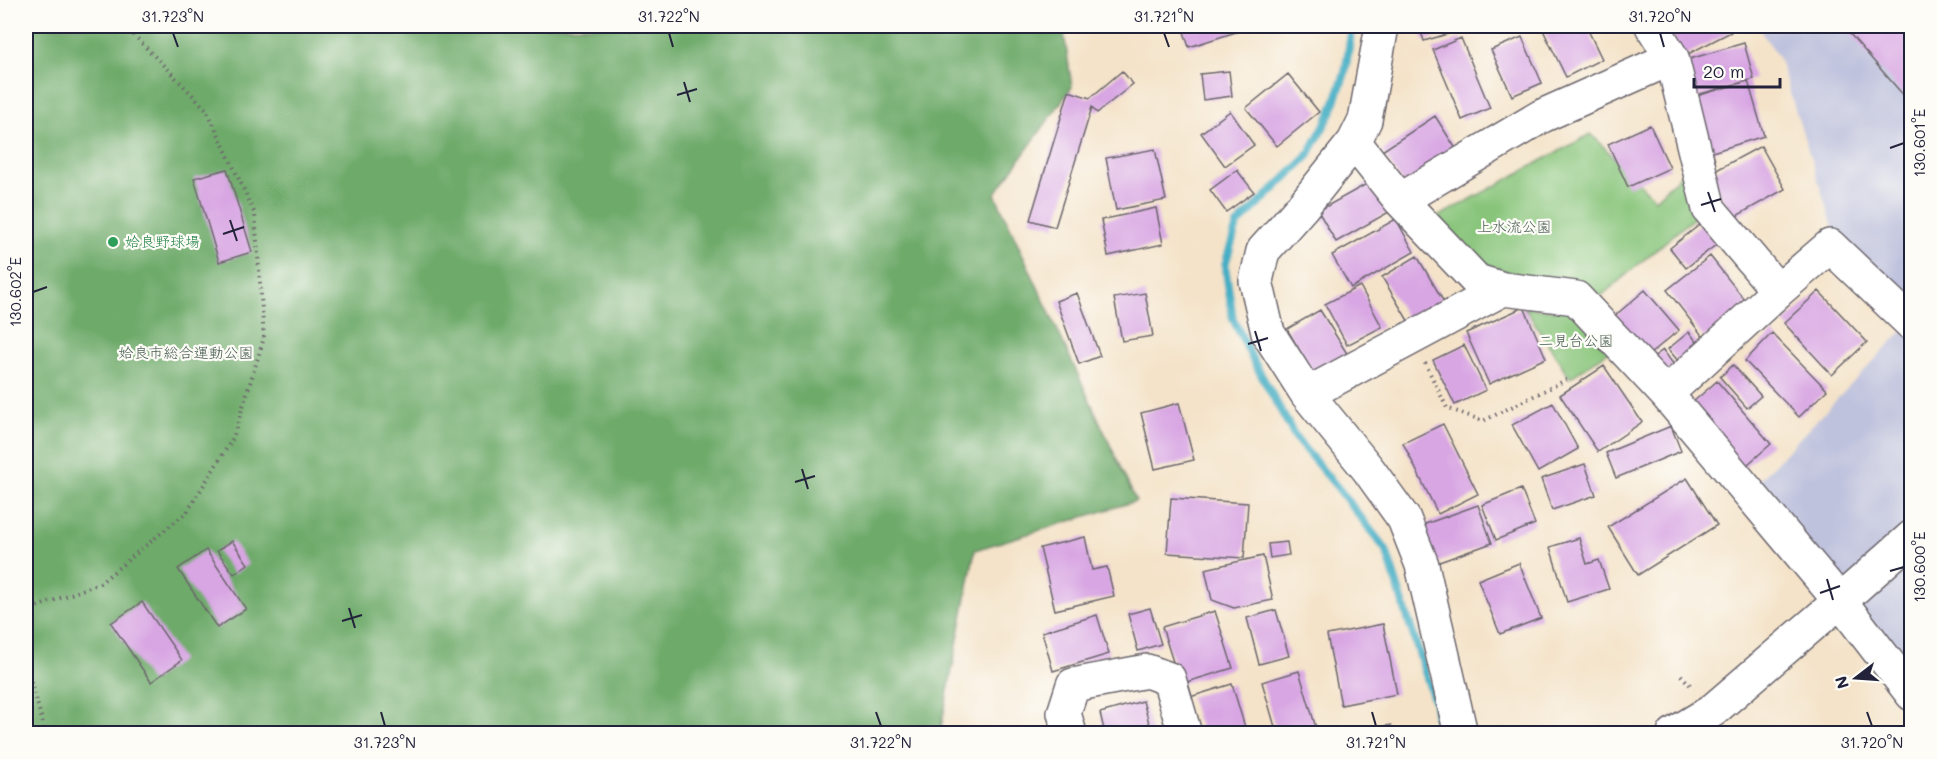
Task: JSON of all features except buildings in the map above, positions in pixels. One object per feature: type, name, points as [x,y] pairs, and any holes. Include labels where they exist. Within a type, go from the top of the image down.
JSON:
[{"type":"street","points":[[1382,26],[1365,120],[1354,142],[1303,206],[1263,251],[1256,281],[1268,333],[1307,394],[1368,469],[1404,519],[1422,565],[1461,734]]},
{"type":"street","points":[[1652,26],[1672,58],[1708,209],[1778,291]]},
{"type":"street","points":[[1400,200],[1542,116],[1672,58]]},
{"type":"street","points":[[1354,142],[1400,200],[1477,281],[1503,289],[1576,298],[1666,394],[1840,600],[1911,694]]},
{"type":"street","points":[[1666,394],[1830,246],[1911,324]]},
{"type":"street","points":[[1307,394],[1503,289]]},
{"type":"street","points":[[1674,734],[1712,711],[1911,537]]},
{"type":"street","points":[[1070,734],[1064,713],[1073,685],[1146,670],[1169,680],[1185,734]]},
{"type":"path","points":[[26,611],[100,583],[187,512],[233,438],[264,338],[255,214],[207,110],[125,26]]},
{"type":"path","points":[[1412,337],[1447,408],[1483,422],[1570,378]]},
{"type":"path","points":[[26,664],[46,734]]},
{"type":"shaded area","points":[[1757,26],[1911,26],[1911,299],[1836,237],[1778,56]]},
{"type":"shaded area","points":[[1911,322],[1911,705],[1742,498]]},
{"type":"green space","name":"姶良市総合運動公園","points":[[26,26],[1063,26],[1072,87],[995,194],[1136,501],[975,550],[940,733],[26,733]]},
{"type":"green space","name":"上水流公園","points":[[1591,134],[1655,199],[1684,172],[1696,216],[1594,302],[1477,261],[1434,219]]},
{"type":"green space","name":"二見台公園","points":[[1525,308],[1584,312],[1615,347],[1570,378]]},
{"type":"waterway","points":[[1352,26],[1345,73],[1331,113],[1307,157],[1237,225],[1225,265],[1233,319],[1297,440],[1386,550],[1435,703],[1439,734]]},
{"type":"place","name":"姶良野球場","points":[[113,242]]}]
